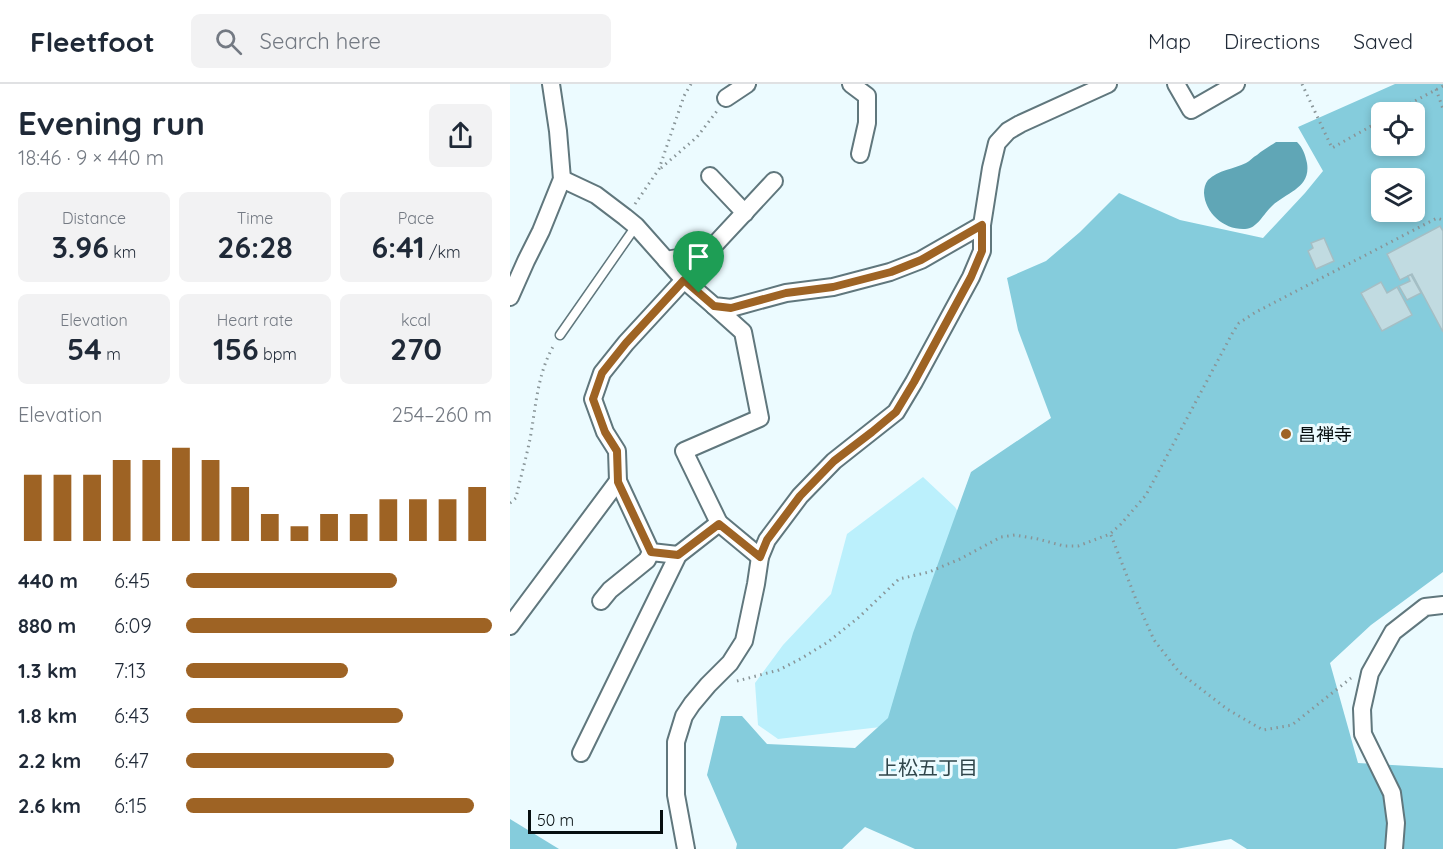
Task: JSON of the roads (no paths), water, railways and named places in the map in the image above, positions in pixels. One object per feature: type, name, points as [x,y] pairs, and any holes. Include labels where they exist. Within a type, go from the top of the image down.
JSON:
[{"type":"street","points":[[510,297],[562,179],[551,84]]},
{"type":"street","points":[[726,98],[747,84]]},
{"type":"street","points":[[851,84],[867,96],[867,123],[860,154]]},
{"type":"street","points":[[686,849],[676,795],[676,742],[684,716],[692,704],[730,663],[744,641],[760,557],[767,540],[800,496],[834,461],[896,412],[914,382],[971,277],[982,251],[982,225],[997,143],[1008,131],[1020,124],[1108,84]]},
{"type":"street","points":[[1176,84],[1191,110],[1236,84]]},
{"type":"street","points":[[710,176],[745,213]]},
{"type":"street","points":[[562,179],[596,195],[630,222],[684,280],[743,332],[760,418],[684,450],[719,524],[760,557]]},
{"type":"street","points":[[666,260],[707,254],[774,181]]},
{"type":"street","points":[[714,306],[731,308],[786,293],[833,287],[891,272],[921,260],[982,225]]},
{"type":"street","points":[[651,552],[618,482],[617,451],[605,432],[593,399],[602,373],[626,343],[684,280]]},
{"type":"street","points":[[510,626],[618,482]]},
{"type":"street","points":[[582,753],[678,555],[719,524]]},
{"type":"street","points":[[651,552],[678,555]]},
{"type":"street","points":[[601,601],[610,590],[646,560],[651,552]]},
{"type":"street","points":[[1394,849],[1396,824],[1392,793],[1363,734],[1362,709],[1370,673],[1393,632],[1425,607],[1443,605]]},
{"type":"lane","points":[[560,335],[630,222]]},
{"type":"place","name":"昌禅寺","points":[[1286,434]]},
{"type":"district","name":"上松五丁目","points":[[928,767]]}]
